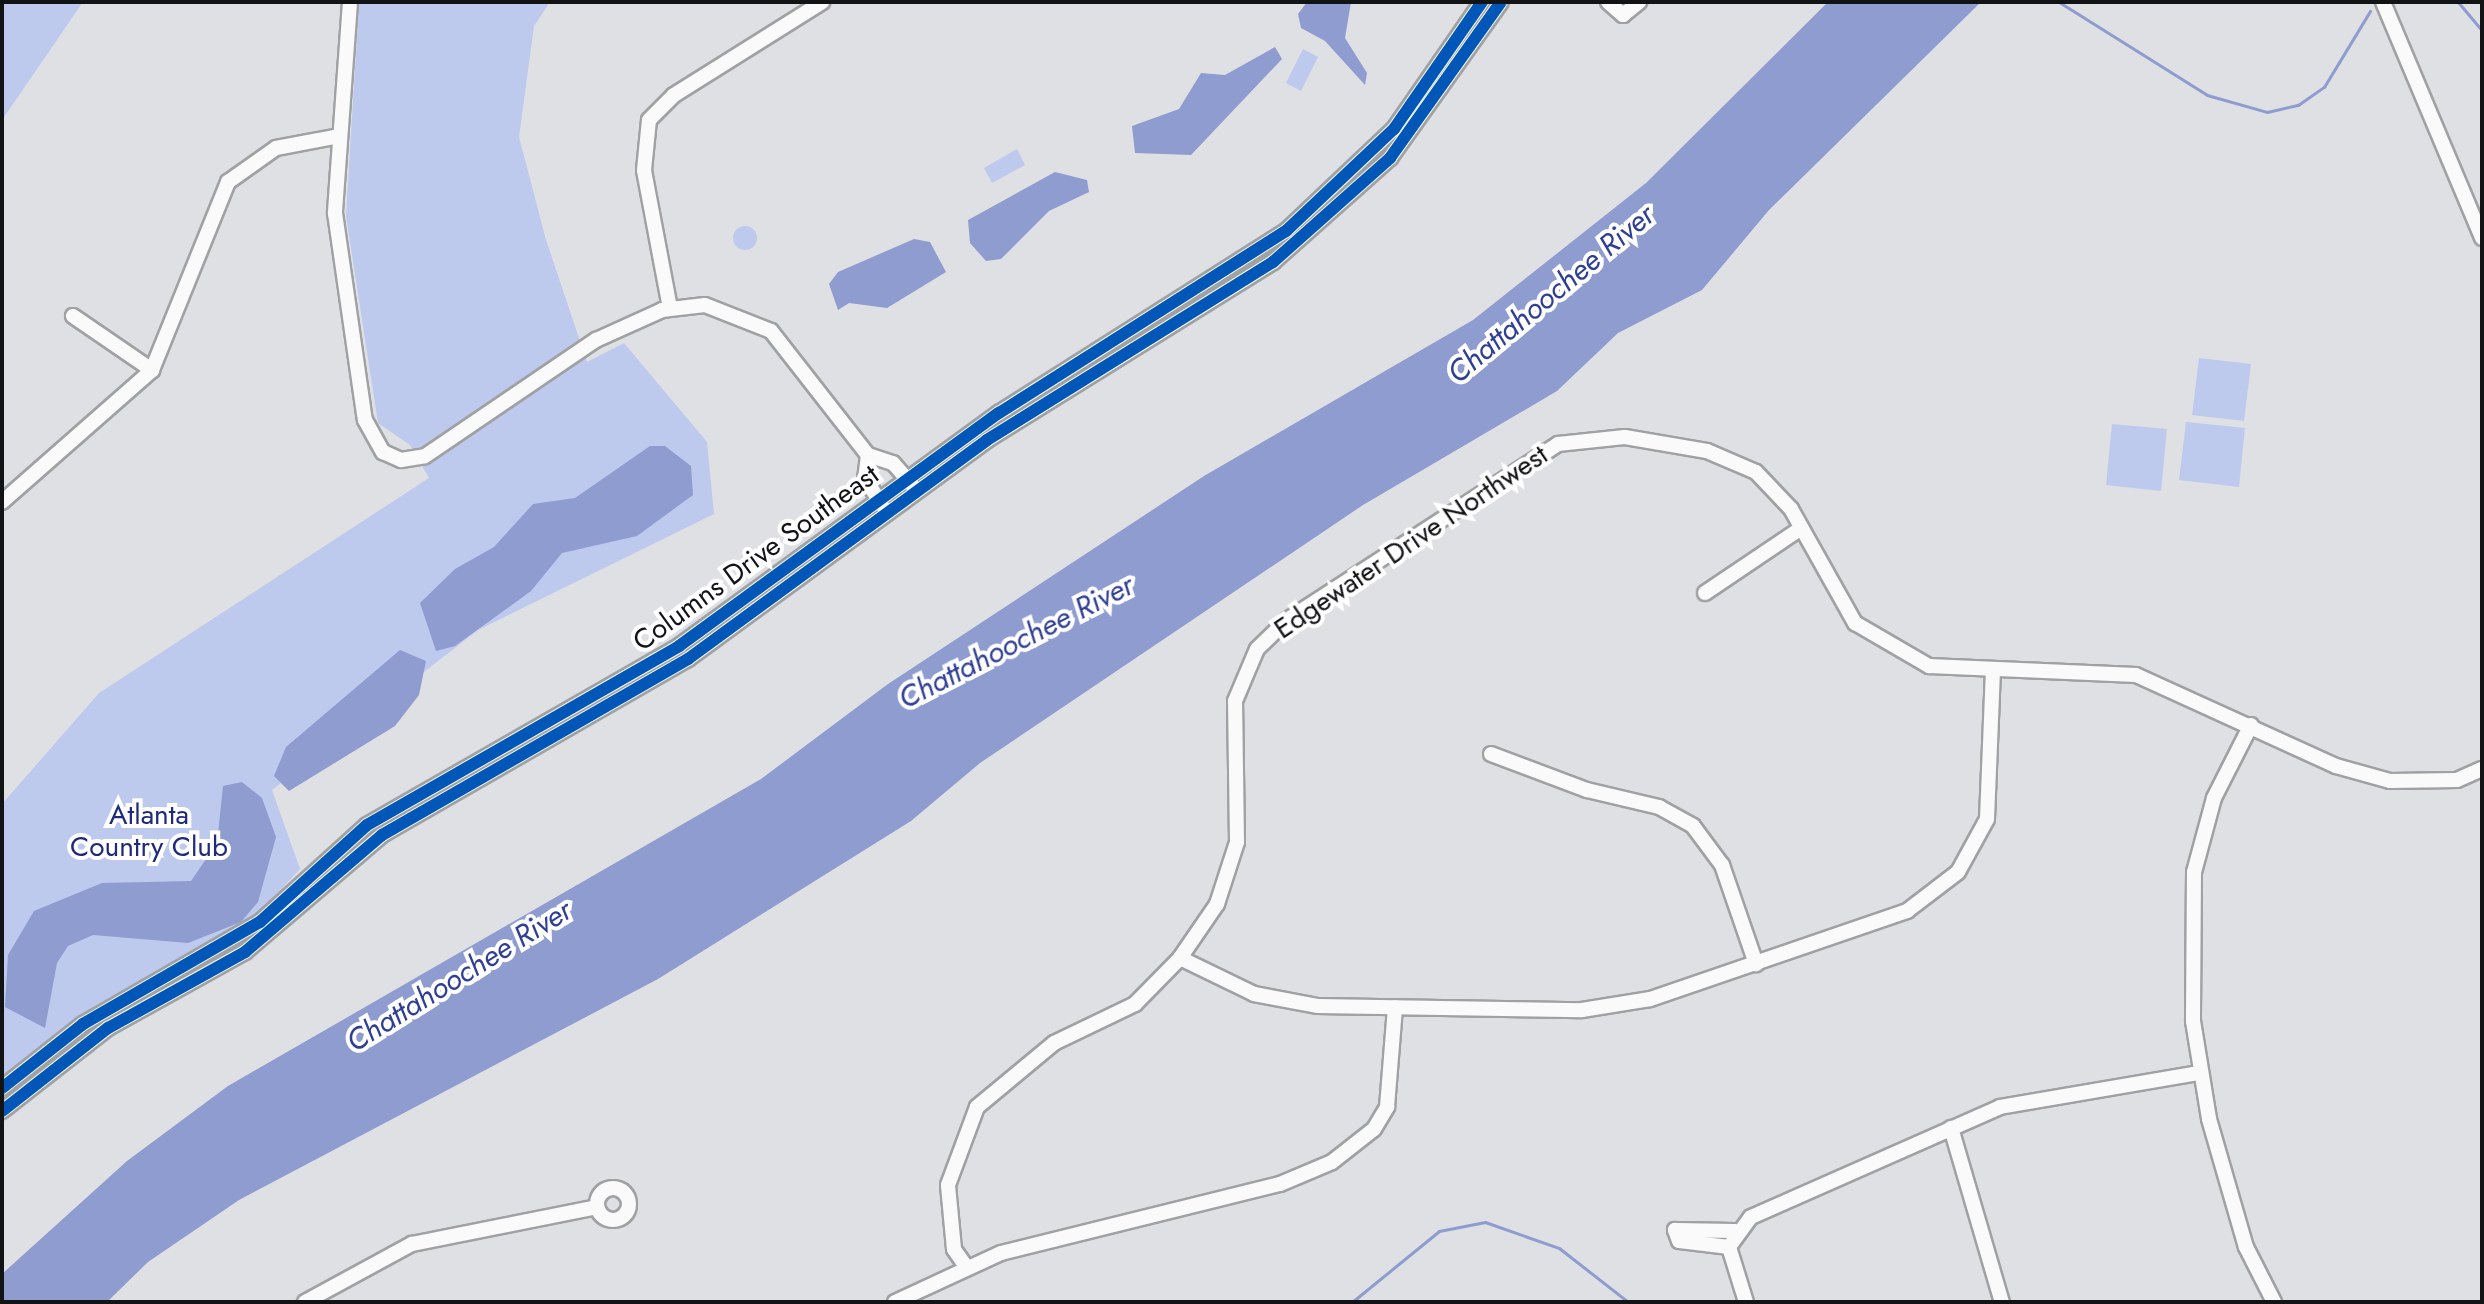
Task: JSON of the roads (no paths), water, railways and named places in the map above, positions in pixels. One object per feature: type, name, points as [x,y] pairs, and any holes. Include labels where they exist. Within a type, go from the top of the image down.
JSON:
[{"type":"street","points":[[350,2],[335,213],[365,420],[388,456],[425,456],[596,340],[670,308],[717,307],[763,325],[868,455],[893,463],[912,485]]},
{"type":"street","points":[[670,308],[644,170],[649,120],[674,95],[822,2]]},
{"type":"street","name":"Columns Drive Southeast","points":[[2,1111],[108,1028],[245,952],[382,835],[658,678],[888,513],[912,485],[1312,210],[1394,129],[1482,2]]},
{"type":"street","name":"Columns Drive Southeast","points":[[2,1088],[83,1024],[260,922],[367,825],[679,646],[879,500],[912,485],[1320,225],[1390,158],[1501,2]]},
{"type":"street","points":[[1608,2],[1623,15],[1639,2]]},
{"type":"street","points":[[2383,2],[2482,238]]},
{"type":"street","points":[[2,502],[152,370],[228,182],[276,148],[339,136]]},
{"type":"street","points":[[73,316],[152,370]]},
{"type":"street","name":"Edgewater Drive Northwest","points":[[965,1265],[954,1249],[948,1185],[977,1107],[1054,1043],[1135,1004],[1180,958],[1217,904],[1235,857],[1239,684],[1257,649],[1287,620],[1535,455],[1583,437],[1625,437],[1732,459],[1776,489],[1838,601],[1876,641],[1929,666],[2136,675],[2336,766],[2390,781],[2457,780],[2482,769]]},
{"type":"street","points":[[868,455],[865,478],[888,513]]},
{"type":"street","points":[[1705,593],[1800,529]]},
{"type":"street","points":[[1180,958],[1276,1000],[1395,1007],[1606,1008],[1756,964],[1907,911],[1958,872],[1991,802],[1993,671]]},
{"type":"street","points":[[2251,725],[2214,798],[2194,872],[2198,1073],[2246,1247],[2274,1302]]},
{"type":"street","points":[[1491,754],[1587,790],[1659,807],[1693,826],[1722,865],[1756,964]]},
{"type":"street","points":[[895,1302],[965,1265],[1280,1184],[1332,1162],[1374,1129],[1387,1107],[1395,1007]]},
{"type":"street","points":[[1746,1302],[1729,1247],[1735,1231],[1751,1217],[1951,1128],[2047,1093],[2198,1073]]},
{"type":"street","points":[[1951,1128],[2002,1302]]},
{"type":"street","points":[[305,1302],[412,1244],[597,1207]]},
{"type":"street","points":[[1729,1247],[1679,1241],[1675,1230],[1735,1231]]},
{"type":"water","points":[[1307,2],[1351,2],[1345,38],[1367,73],[1365,85],[1325,41],[1301,28],[1298,14]]},
{"type":"water","name":"Chattahoochee River","points":[[1828,2],[1981,2],[1769,210],[1702,290],[1618,333],[1557,391],[1363,505],[980,763],[911,821],[658,979],[239,1200],[148,1262],[107,1302],[2,1302],[2,1274],[127,1161],[228,1086],[761,779],[888,684],[1204,476],[1473,320],[1646,183]]},
{"type":"water","points":[[1275,47],[1282,59],[1191,155],[1135,153],[1132,126],[1179,109],[1201,73],[1225,75]]},
{"type":"water","points":[[1055,172],[1087,180],[1089,192],[1049,211],[1001,259],[986,261],[970,243],[968,220]]},
{"type":"water","points":[[914,239],[930,242],[946,272],[887,308],[849,303],[838,310],[829,284],[838,272]]},
{"type":"water","points":[[650,446],[665,446],[691,466],[693,495],[637,536],[562,553],[531,591],[455,646],[436,651],[420,603],[455,569],[494,547],[533,504],[575,498]]},
{"type":"water","points":[[400,650],[426,661],[419,695],[395,726],[289,791],[274,776],[286,747]]},
{"type":"water","points":[[242,782],[262,798],[276,837],[258,902],[241,922],[188,943],[93,935],[68,946],[57,963],[45,1028],[5,1007],[8,955],[34,911],[102,883],[191,881],[217,843],[223,786]]},
{"type":"waterway","points":[[2059,2],[2207,95],[2267,112],[2298,105],[2324,87],[2370,11]]},
{"type":"waterway","points":[[2458,2],[2482,31]]},
{"type":"waterway","points":[[1352,1302],[1439,1231],[1485,1222],[1559,1248],[1628,1302]]},
{"type":"park label","name":"Atlanta Country Club","points":[[149,831]]}]
